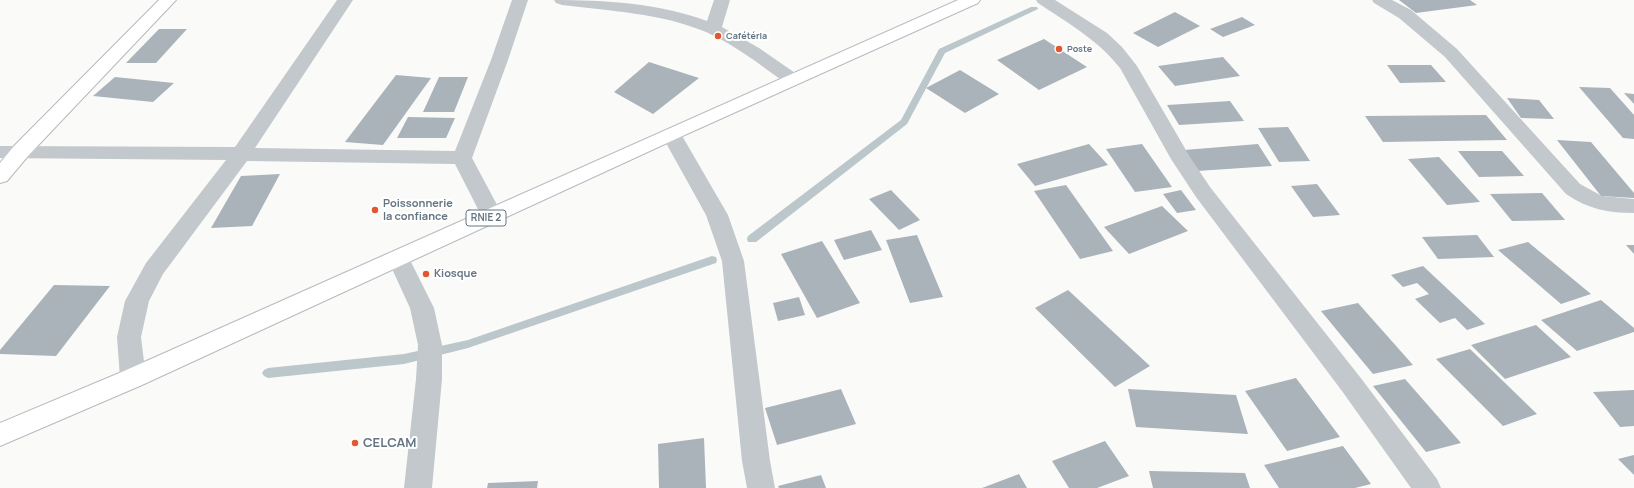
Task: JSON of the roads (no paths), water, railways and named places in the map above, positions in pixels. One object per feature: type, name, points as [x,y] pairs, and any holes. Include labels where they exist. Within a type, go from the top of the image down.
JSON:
[{"type":"main road","points":[[0,176],[21,152],[168,0]]},
{"type":"main road","name":"RNIE 2","points":[[0,435],[133,378],[792,79],[972,0]]},
{"type":"street","points":[[133,378],[129,337],[137,302],[154,269],[242,154],[346,0]]},
{"type":"street","points":[[492,216],[462,158],[510,33],[520,0]]},
{"type":"street","points":[[562,0],[664,14],[689,20],[713,29],[753,52],[792,79]]},
{"type":"street","points":[[713,29],[722,0]]},
{"type":"street","points":[[1044,0],[1101,37],[1116,51],[1128,66],[1181,159],[1203,192],[1352,384],[1427,488]]},
{"type":"street","points":[[1380,0],[1405,14],[1451,53],[1574,189],[1585,198],[1597,203],[1611,206],[1634,206]]},
{"type":"street","points":[[671,134],[717,215],[733,261],[756,461],[761,488]]},
{"type":"street","points":[[0,152],[462,158]]},
{"type":"street","points":[[398,258],[422,308],[430,345],[429,379],[418,488]]},
{"type":"waterway","points":[[752,239],[904,122],[942,51],[1034,9]]},
{"type":"waterway","points":[[268,373],[404,359],[468,344],[712,260]]},
{"type":"place","name":"Cafétéria","points":[[718,36]]},
{"type":"place","name":"Poste","points":[[1059,49]]},
{"type":"place","name":"Poissonnerie la confiance","points":[[375,210]]},
{"type":"place","name":"Kiosque","points":[[426,274]]},
{"type":"place","name":"CELCAM","points":[[355,443]]}]
